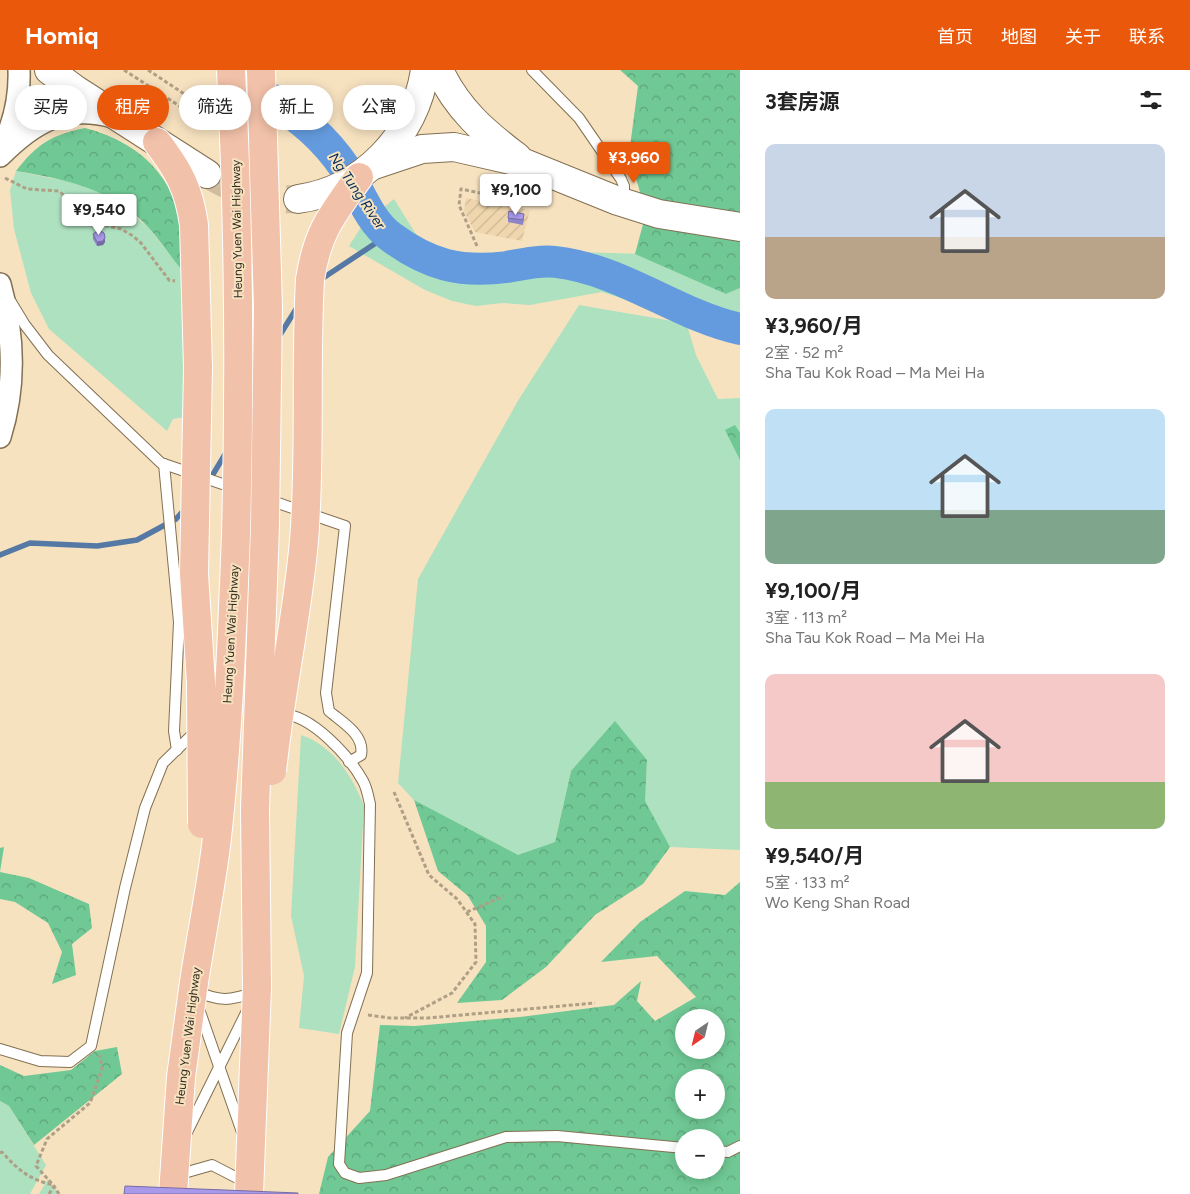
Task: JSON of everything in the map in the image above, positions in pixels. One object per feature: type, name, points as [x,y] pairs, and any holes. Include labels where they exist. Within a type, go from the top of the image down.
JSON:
[{"type":"highway","name":"Heung Yuen Wai Highway","points":[[174,1176],[181,1077],[193,986],[216,848],[234,594],[239,305],[231,70]]},
{"type":"highway","points":[[249,1189],[252,1157],[257,989],[256,793],[265,525],[268,307],[261,70]]},
{"type":"highway","points":[[157,142],[184,180],[192,209],[194,225],[198,368],[194,574],[201,683],[203,793],[202,864],[193,986]]},
{"type":"highway","points":[[257,989],[274,750],[298,595],[305,528],[310,280],[318,240],[319,201],[379,162]]},
{"type":"main road","points":[[49,70],[97,103]]},
{"type":"main road","points":[[379,162],[415,104],[424,70]]},
{"type":"main road","points":[[439,70],[453,97],[471,120],[524,163]]},
{"type":"main road","points":[[138,130],[207,174]]},
{"type":"main road","points":[[379,162],[422,148],[454,147],[524,163],[624,203],[670,216],[740,227]]},
{"type":"street","points":[[0,154],[14,119],[18,97],[19,70]]},
{"type":"street","points":[[0,154],[34,126],[56,117],[87,112],[97,114]]},
{"type":"street","points":[[0,282],[7,309],[12,359],[9,400],[0,437]]},
{"type":"lane","points":[[532,70],[579,118],[621,179],[624,186],[624,203]]},
{"type":"lane","points":[[0,282],[25,325],[48,355],[128,433],[164,464],[345,526],[326,692],[329,711],[358,735],[363,746],[361,755],[349,762]]},
{"type":"lane","points":[[164,464],[179,622],[174,731],[177,750]]},
{"type":"lane","points":[[0,1049],[40,1061],[70,1062],[91,1046],[144,808],[163,763],[203,724],[246,712],[287,714],[316,726],[349,762],[364,783],[370,804],[367,973],[355,1014],[346,1033],[339,1164],[345,1173],[358,1178],[386,1175],[506,1137],[557,1136],[675,1147]]},
{"type":"lane","points":[[193,986],[221,1000],[232,1000],[257,989]]},
{"type":"lane","points":[[193,986],[218,1068],[252,1157]]},
{"type":"lane","points":[[174,1176],[218,1068],[257,989]]},
{"type":"lane","points":[[725,1152],[740,1146]]},
{"type":"lane","points":[[174,1176],[212,1165],[249,1189]]},
{"type":"path","points":[[124,70],[179,106]]},
{"type":"path","points":[[148,70],[179,90]]},
{"type":"path","points":[[5,178],[27,189],[59,191],[70,201],[79,216],[94,224],[121,229],[133,236],[142,243],[169,280],[184,280]]},
{"type":"path","points":[[477,246],[459,205],[461,189],[524,202],[549,199]]},
{"type":"path","points":[[394,792],[429,875],[458,899],[474,924],[476,962],[452,993],[405,1018]]},
{"type":"path","points":[[467,912],[504,896]]},
{"type":"path","points":[[355,1014],[405,1018],[596,1003]]},
{"type":"path","points":[[59,1194],[36,1166],[47,1139],[90,1104],[102,1069],[99,1048],[91,1046]]},
{"type":"path","points":[[0,1153],[2,1152],[18,1170],[36,1182],[54,1186]]},
{"type":"path","points":[[49,1194],[54,1186]]},
{"type":"shaded area","points":[[466,198],[530,210],[522,241],[475,232],[464,211]]},
{"type":"green space","points":[[620,70],[740,70],[740,288],[726,294],[635,254],[646,213],[629,154],[638,86]]},
{"type":"green space","points":[[87,129],[110,136],[131,148],[149,162],[163,179],[173,198],[180,220],[183,243],[181,269],[148,227],[120,203],[70,182],[16,171],[38,147],[54,138],[73,131]]},
{"type":"green space","points":[[16,171],[81,184],[110,197],[148,227],[181,269],[184,293],[186,415],[185,417],[173,419],[167,431],[49,329],[31,293],[14,229],[10,190]]},
{"type":"green space","points":[[394,199],[419,239],[437,249],[481,265],[514,250],[644,254],[726,294],[740,288],[740,336],[699,330],[687,325],[696,355],[718,399],[740,398],[740,850],[670,847],[644,813],[647,760],[571,771],[555,842],[509,859],[437,825],[398,783],[418,579],[519,399],[579,305],[684,323],[651,308],[602,292],[530,305],[502,303],[476,306],[452,301],[425,290],[349,246],[363,224]]},
{"type":"green space","points":[[735,425],[740,433],[740,460],[725,430]]},
{"type":"green space","points":[[615,721],[647,760],[645,801],[670,847],[643,884],[595,915],[546,967],[502,1000],[457,1003],[486,962],[486,926],[468,896],[438,871],[414,800],[518,855],[555,842],[571,771]]},
{"type":"green space","points":[[301,735],[323,746],[340,763],[354,783],[364,806],[355,967],[339,1034],[299,1028],[304,976],[291,916]]},
{"type":"green space","points":[[4,847],[0,872],[0,848]]},
{"type":"green space","points":[[0,872],[29,878],[89,904],[92,928],[72,944],[76,975],[52,984],[62,952],[48,923],[15,902],[0,899]]},
{"type":"green space","points":[[740,882],[740,1194],[319,1194],[328,1157],[370,1111],[380,1025],[415,1026],[520,1017],[614,1005],[641,981],[637,1001],[655,1021],[675,1009],[675,1059],[725,1059],[725,1009],[676,1009],[696,997],[657,956],[601,962],[640,922],[685,891],[725,895]]},
{"type":"green space","points":[[117,1047],[122,1074],[34,1145],[9,1106],[0,1101],[0,1065],[24,1076],[71,1070],[95,1051]]},
{"type":"green space","points":[[0,1101],[9,1106],[46,1165],[30,1194],[0,1194]]},
{"type":"green space","points":[[48,1179],[59,1194],[39,1194]]},
{"type":"building","points":[[509,211],[524,214],[523,220],[508,218]]},
{"type":"building","points":[[99,230],[104,233],[105,237],[103,241],[97,242],[93,234]]},
{"type":"building","points":[[125,1186],[298,1193],[298,1194],[124,1194]]},
{"type":"waterway","name":"Ng Tung River","points":[[312,130],[329,147],[345,168],[376,223],[391,237],[419,254],[446,265],[460,268],[490,269],[544,262],[556,262],[580,267],[604,274],[693,313],[740,329]]},
{"type":"waterway","points":[[320,280],[388,235]]},
{"type":"waterway","points":[[278,338],[298,306]]},
{"type":"waterway","points":[[209,481],[227,451]]},
{"type":"waterway","points":[[0,555],[30,543],[97,546],[137,540],[176,519],[185,509]]},
{"type":"tunnel","points":[[207,174],[250,194],[273,198],[298,199]]}]
